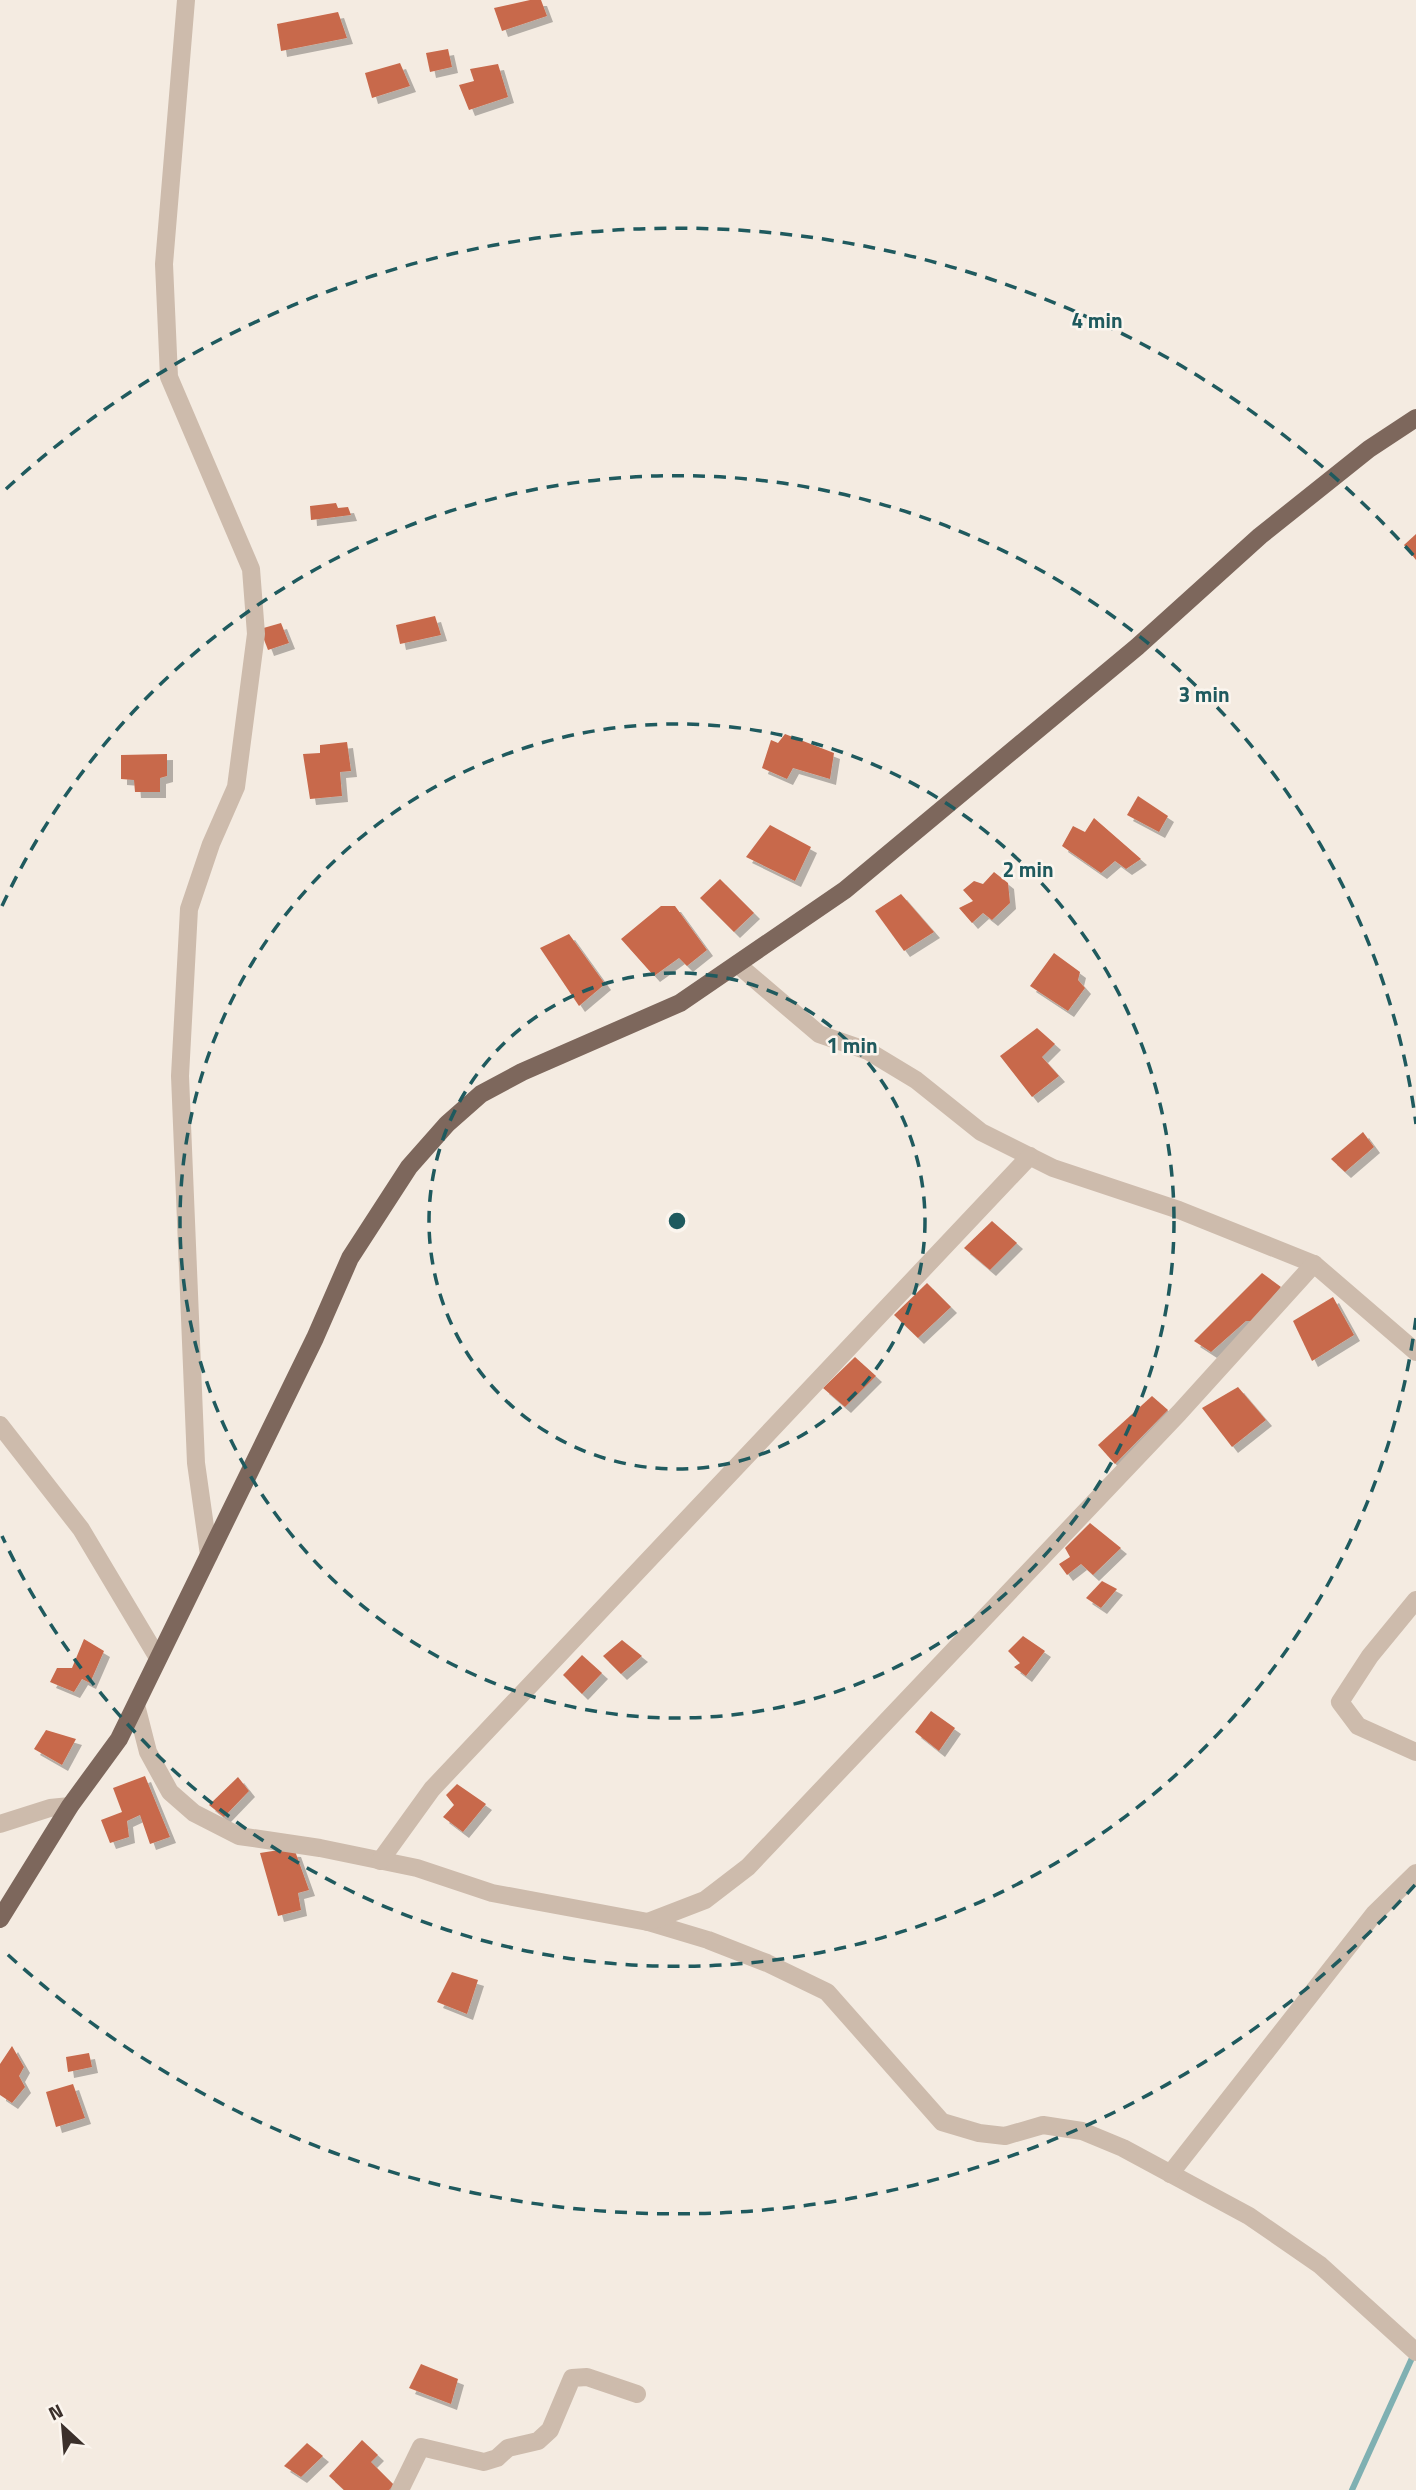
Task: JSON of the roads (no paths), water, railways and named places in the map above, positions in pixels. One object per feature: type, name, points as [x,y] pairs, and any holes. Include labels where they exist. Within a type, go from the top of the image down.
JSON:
[{"type":"main road","points":[[0,1919],[70,1806],[119,1740],[315,1338],[350,1258],[409,1167],[439,1132],[481,1094],[534,1067],[680,1003],[845,890],[1137,647],[1261,536],[1369,449],[1416,418]]},
{"type":"street","points":[[186,0],[164,264],[169,377],[251,569],[256,634],[236,787],[211,844],[189,909],[184,992],[180,1076],[195,1436],[209,1555]]},
{"type":"street","points":[[737,964],[819,1034],[868,1051],[916,1080],[981,1132],[1053,1168],[1179,1210],[1314,1264],[1416,1352]]},
{"type":"street","points":[[380,1861],[432,1789],[1030,1156]]},
{"type":"street","points":[[648,1922],[705,1900],[748,1867],[1123,1473],[1314,1264]]},
{"type":"street","points":[[0,1425],[81,1528],[159,1658]]},
{"type":"street","points":[[1416,1600],[1370,1656],[1340,1702],[1358,1726],[1416,1752]]},
{"type":"street","points":[[136,1705],[148,1752],[170,1792],[194,1813],[239,1836],[417,1868],[492,1893],[648,1922],[708,1940],[827,1992],[942,2122],[1005,2136],[1043,2125],[1082,2131],[1123,2148],[1249,2216],[1320,2264],[1416,2352]]},
{"type":"street","points":[[0,1824],[50,1808],[70,1806]]},
{"type":"street","points":[[1170,2174],[1374,1914],[1416,1873]]},
{"type":"street","points":[[400,2490],[421,2447],[484,2462],[497,2458],[508,2448],[538,2441],[550,2430],[572,2378],[587,2377],[637,2394]]},
{"type":"waterway","points":[[1352,2490],[1412,2358]]}]
